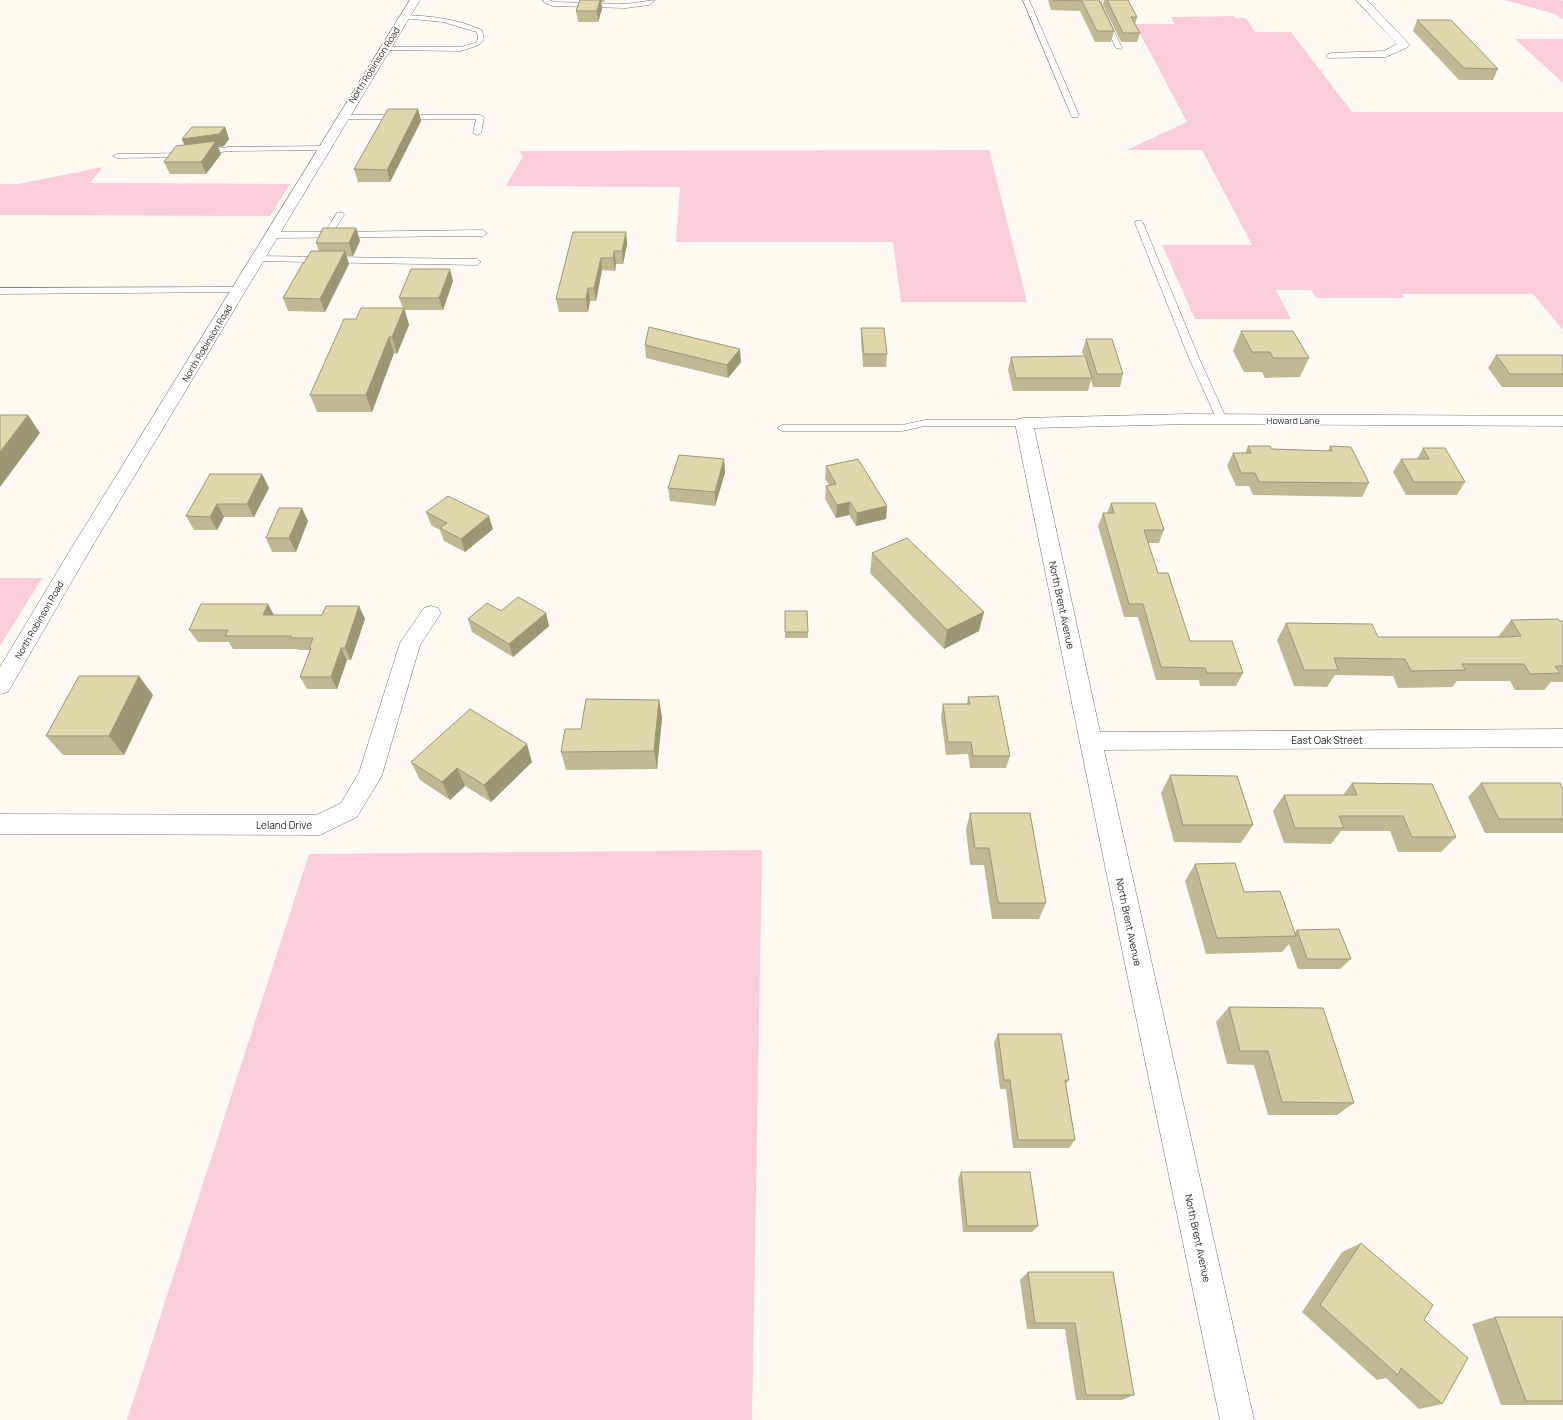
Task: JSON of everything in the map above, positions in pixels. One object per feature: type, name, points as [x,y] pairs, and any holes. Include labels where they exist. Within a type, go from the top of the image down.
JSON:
[{"type":"street","name":"North Robinson Road","points":[[0,686],[78,554],[415,0]]},
{"type":"street","points":[[1332,56],[1386,54],[1404,46],[1361,0]]},
{"type":"street","name":"Howard Lane","points":[[1024,423],[1222,420],[1563,421]]},
{"type":"street","name":"North Brent Avenue","points":[[1024,423],[1237,1420]]},
{"type":"street","name":"Leland Drive","points":[[0,824],[320,825],[349,810],[370,775],[410,643],[431,613]]},
{"type":"street","name":"East Oak Street","points":[[1091,741],[1563,738]]},
{"type":"lane","points":[[546,0],[547,2],[553,4],[615,6],[647,4],[652,0]]},
{"type":"lane","points":[[1026,0],[1074,115]]},
{"type":"lane","points":[[1099,0],[1098,3],[1119,48]]},
{"type":"lane","points":[[385,49],[461,49],[477,44],[481,39],[480,30],[460,22],[438,18],[404,17]]},
{"type":"lane","points":[[343,117],[480,117],[477,133]]},
{"type":"lane","points":[[116,156],[191,155],[228,149],[324,148]]},
{"type":"lane","points":[[327,235],[340,215]]},
{"type":"lane","points":[[1139,223],[1194,358],[1222,420]]},
{"type":"lane","points":[[271,235],[483,233]]},
{"type":"lane","points":[[257,259],[477,262]]},
{"type":"lane","points":[[0,291],[239,290]]},
{"type":"lane","points":[[782,428],[902,428],[925,423],[1024,423]]},
{"type":"shaded area","points":[[1504,0],[1562,0],[1563,19],[1552,13]]},
{"type":"shaded area","points":[[1234,16],[1235,18],[1246,18],[1255,32],[1291,32],[1352,112],[1563,112],[1563,330],[1533,294],[1402,294],[1404,298],[1316,298],[1311,290],[1276,290],[1291,319],[1195,319],[1162,245],[1252,245],[1202,150],[1127,150],[1187,122],[1135,24],[1175,24],[1171,17]]},
{"type":"shaded area","points":[[1515,39],[1563,39],[1563,83]]},
{"type":"shaded area","points":[[989,150],[1027,302],[901,302],[893,242],[676,242],[680,187],[506,186],[523,156],[519,151]]},
{"type":"shaded area","points":[[103,167],[90,183],[290,184],[270,216],[0,215],[0,184],[18,184]]},
{"type":"shaded area","points":[[0,578],[42,578],[0,646]]},
{"type":"shaded area","points":[[762,850],[752,1420],[127,1420],[309,854]]},
{"type":"building","points":[[580,0],[600,0],[597,11],[576,11]]},
{"type":"building","points":[[1053,0],[1099,0],[1114,31],[1097,31],[1082,1]]},
{"type":"building","points":[[1107,0],[1128,0],[1137,17],[1131,17],[1140,33],[1123,33]]},
{"type":"building","points":[[1417,20],[1451,20],[1498,69],[1464,68]]},
{"type":"building","points":[[388,109],[418,109],[387,170],[354,169]]},
{"type":"building","points":[[192,127],[225,127],[219,134],[182,139]]},
{"type":"building","points":[[216,141],[201,162],[164,162],[176,146]]},
{"type":"building","points":[[323,228],[356,228],[349,243],[316,243]]},
{"type":"building","points":[[573,232],[626,232],[622,251],[614,251],[613,258],[601,258],[594,288],[588,288],[586,299],[556,299]]},
{"type":"building","points":[[311,251],[345,251],[320,299],[283,298],[303,263]]},
{"type":"building","points":[[411,269],[450,269],[439,298],[399,298]]},
{"type":"building","points":[[361,308],[404,308],[392,337],[389,337],[366,395],[310,395],[344,319],[356,319]]},
{"type":"building","points":[[649,327],[740,349],[727,365],[645,345]]},
{"type":"building","points":[[861,328],[884,328],[887,354],[864,354]]},
{"type":"building","points":[[1241,331],[1293,331],[1309,358],[1273,358],[1270,352],[1252,352]]},
{"type":"building","points":[[1086,339],[1112,339],[1123,374],[1097,374]]},
{"type":"building","points":[[1496,355],[1563,355],[1563,374],[1510,374]]},
{"type":"building","points":[[1085,356],[1092,378],[1016,378],[1011,357]]},
{"type":"building","points":[[0,415],[28,415],[0,452]]},
{"type":"building","points":[[1248,446],[1270,446],[1272,449],[1332,451],[1330,446],[1351,447],[1369,483],[1259,482],[1255,473],[1241,473],[1233,453],[1251,453]]},
{"type":"building","points":[[1423,448],[1445,448],[1465,482],[1414,482],[1401,459],[1429,459]]},
{"type":"building","points":[[679,455],[724,459],[715,492],[668,488]]},
{"type":"building","points":[[858,459],[887,506],[857,513],[850,502],[837,505],[826,486],[836,484],[826,466]]},
{"type":"building","points":[[210,474],[262,474],[247,504],[217,504],[210,517],[186,516]]},
{"type":"building","points":[[448,496],[489,516],[461,539],[440,528],[447,523],[426,512]]},
{"type":"building","points":[[1111,503],[1155,503],[1164,530],[1144,530],[1158,573],[1168,573],[1190,641],[1232,641],[1243,673],[1207,673],[1205,668],[1161,667],[1143,604],[1129,604],[1103,513],[1114,513]]},
{"type":"building","points":[[279,508],[302,508],[289,538],[266,538]]},
{"type":"building","points":[[907,538],[984,612],[947,630],[872,553]]},
{"type":"building","points":[[518,597],[546,613],[509,644],[468,619],[487,603],[501,611]]},
{"type":"building","points":[[201,604],[268,604],[263,615],[322,615],[326,606],[359,606],[345,648],[341,648],[331,677],[300,677],[311,648],[309,648],[313,638],[291,638],[291,636],[225,636],[228,630],[189,630]]},
{"type":"building","points":[[785,611],[807,611],[808,632],[785,632]]},
{"type":"building","points":[[1558,619],[1559,621],[1563,621],[1563,666],[1555,666],[1560,673],[1530,674],[1524,664],[1462,664],[1465,670],[1411,671],[1405,659],[1334,658],[1338,670],[1304,670],[1286,623],[1372,624],[1378,637],[1507,637],[1521,636],[1511,620]]},
{"type":"building","points":[[79,676],[139,676],[109,736],[46,736]]},
{"type":"building","points":[[998,696],[1010,756],[973,756],[971,742],[948,742],[943,704],[970,704],[968,697]]},
{"type":"building","points":[[586,699],[659,700],[654,751],[561,752],[565,729],[581,729]]},
{"type":"building","points":[[470,709],[527,744],[484,785],[457,768],[442,782],[411,762]]},
{"type":"building","points":[[1170,775],[1237,776],[1253,825],[1183,825]]},
{"type":"building","points":[[1352,783],[1432,784],[1456,837],[1412,837],[1403,816],[1339,816],[1344,828],[1295,828],[1284,795],[1357,795]]},
{"type":"building","points":[[1481,783],[1560,783],[1563,789],[1563,819],[1499,819]]},
{"type":"building","points":[[970,813],[1030,813],[1046,903],[998,903],[989,848],[975,848]]},
{"type":"building","points":[[1235,863],[1244,892],[1280,891],[1296,936],[1217,938],[1195,864]]},
{"type":"building","points":[[1339,929],[1351,959],[1307,959],[1297,930]]},
{"type":"building","points":[[1229,1007],[1323,1008],[1354,1103],[1282,1102],[1268,1051],[1240,1051]]},
{"type":"building","points":[[998,1034],[1061,1034],[1069,1080],[1065,1080],[1075,1140],[1018,1140],[1010,1080],[1004,1080]]},
{"type":"building","points":[[961,1172],[1030,1172],[1038,1226],[967,1226]]},
{"type":"building","points":[[1361,1243],[1433,1305],[1424,1320],[1468,1358],[1442,1404],[1401,1368],[1398,1375],[1320,1305]]},
{"type":"building","points":[[1028,1272],[1113,1272],[1134,1395],[1086,1395],[1075,1323],[1035,1323]]},
{"type":"building","points":[[1495,1317],[1563,1317],[1563,1401],[1526,1401]]}]
